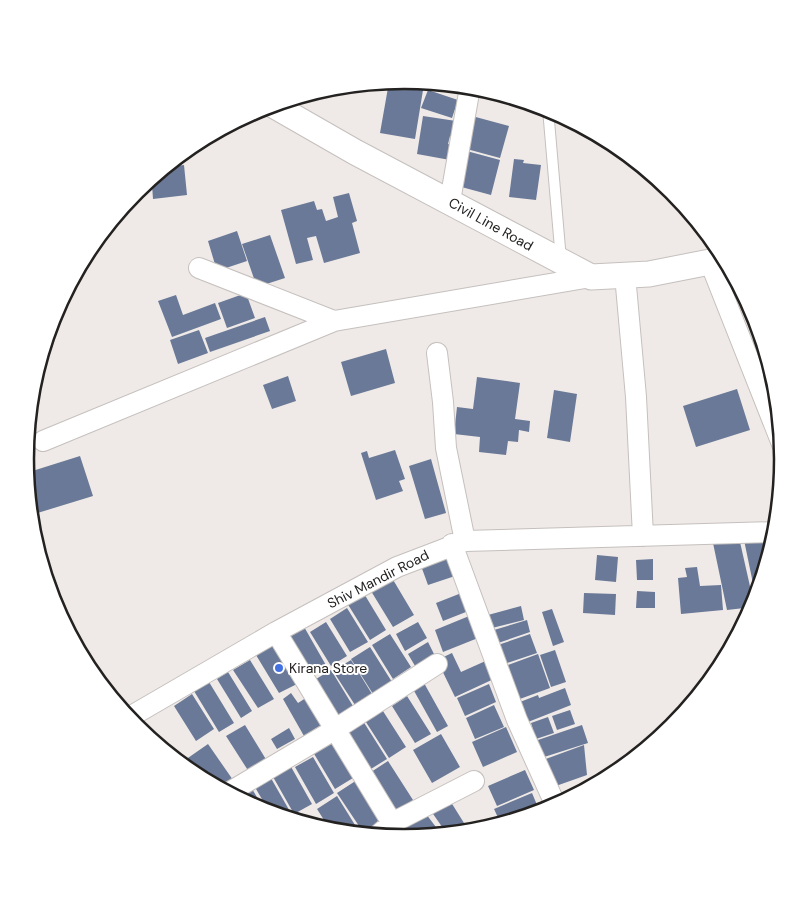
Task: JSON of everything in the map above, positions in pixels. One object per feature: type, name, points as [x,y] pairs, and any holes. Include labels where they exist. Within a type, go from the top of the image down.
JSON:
[{"type":"street","points":[[450,201],[469,95]]},
{"type":"street","name":"Civil Line Road","points":[[282,110],[355,152],[450,201],[561,263],[591,277],[649,274],[715,259]]},
{"type":"street","points":[[719,265],[771,413]]},
{"type":"street","points":[[199,268],[334,321]]},
{"type":"street","points":[[624,275],[636,397],[643,536]]},
{"type":"street","points":[[43,441],[334,321],[591,277]]},
{"type":"street","points":[[437,353],[444,402],[446,448],[458,542],[517,720],[553,799]]},
{"type":"street","name":"Shiv Mandir Road","points":[[135,714],[276,632],[397,567],[458,542],[767,532]]},
{"type":"street","points":[[276,632],[334,730],[385,829]]},
{"type":"street","points":[[235,789],[334,730],[437,664]]},
{"type":"street","points":[[386,829],[474,781]]},
{"type":"lane","points":[[549,118],[561,263]]},
{"type":"building","points":[[388,90],[423,90],[415,139],[380,133]]},
{"type":"building","points":[[428,90],[458,100],[452,118],[421,108]]},
{"type":"building","points":[[423,116],[456,121],[454,136],[450,136],[448,144],[452,145],[450,160],[417,154]]},
{"type":"building","points":[[472,116],[509,126],[500,158],[463,148]]},
{"type":"building","points":[[463,150],[500,160],[491,195],[454,185]]},
{"type":"building","points":[[514,159],[524,160],[523,163],[541,165],[536,200],[509,197]]},
{"type":"building","points":[[180,165],[184,165],[187,195],[153,199],[152,188]]},
{"type":"building","points":[[349,193],[357,221],[352,223],[360,253],[324,263],[316,236],[307,238],[313,260],[296,264],[281,210],[314,201],[317,210],[322,209],[326,221],[338,217],[333,197]]},
{"type":"building","points":[[237,231],[247,261],[217,271],[208,241]]},
{"type":"building","points":[[270,235],[285,278],[257,287],[242,244]]},
{"type":"building","points":[[246,293],[255,318],[227,328],[218,303]]},
{"type":"building","points":[[176,295],[183,315],[215,303],[221,319],[172,337],[158,301]]},
{"type":"building","points":[[265,317],[270,331],[210,352],[205,338]]},
{"type":"building","points":[[199,330],[208,353],[178,364],[170,340]]},
{"type":"building","points":[[386,349],[395,383],[351,396],[341,362]]},
{"type":"building","points":[[288,376],[296,401],[272,409],[263,385]]},
{"type":"building","points":[[477,377],[520,383],[515,419],[530,421],[529,432],[519,430],[518,442],[508,441],[506,455],[479,452],[480,437],[454,434],[457,407],[473,409]]},
{"type":"building","points":[[737,389],[750,430],[696,447],[683,406]]},
{"type":"building","points":[[554,390],[577,394],[570,442],[547,438]]},
{"type":"building","points":[[395,450],[405,479],[399,481],[403,491],[376,500],[361,453],[367,451],[369,458]]},
{"type":"building","points":[[80,456],[93,496],[38,513],[34,470]]},
{"type":"building","points":[[431,459],[446,513],[425,519],[409,466]]},
{"type":"building","points":[[765,539],[753,584],[744,540]]},
{"type":"building","points":[[740,542],[751,589],[743,608],[727,610],[713,543]]},
{"type":"building","points":[[451,552],[461,574],[428,585],[420,563]]},
{"type":"building","points":[[597,555],[618,557],[616,582],[595,580]]},
{"type":"building","points":[[653,559],[653,580],[637,580],[636,560]]},
{"type":"building","points":[[697,567],[700,586],[721,585],[723,610],[681,614],[678,578],[687,577],[685,568]]},
{"type":"building","points":[[392,578],[414,615],[393,627],[371,591]]},
{"type":"building","points":[[637,591],[655,592],[655,608],[636,608]]},
{"type":"building","points":[[363,592],[386,630],[370,640],[347,603]]},
{"type":"building","points":[[464,592],[471,610],[443,621],[436,603]]},
{"type":"building","points":[[584,593],[616,594],[615,615],[583,613]]},
{"type":"building","points":[[521,606],[524,620],[492,628],[488,615]]},
{"type":"building","points":[[347,608],[368,642],[350,652],[330,619]]},
{"type":"building","points":[[552,609],[564,642],[553,646],[542,612]]},
{"type":"building","points":[[474,614],[483,636],[443,652],[435,630]]},
{"type":"building","points":[[527,620],[530,632],[498,643],[494,630]]},
{"type":"building","points":[[326,622],[347,656],[331,666],[310,632]]},
{"type":"building","points":[[418,622],[427,638],[405,651],[396,634]]},
{"type":"building","points":[[303,625],[327,667],[308,678],[283,636]]},
{"type":"building","points":[[390,634],[411,667],[393,679],[372,645]]},
{"type":"building","points":[[530,634],[537,653],[504,664],[498,645]]},
{"type":"building","name":"Kirana Store","points":[[278,641],[301,682],[279,693],[256,655]]},
{"type":"building","points":[[428,642],[437,660],[418,671],[408,654]]},
{"type":"building","points":[[370,647],[392,682],[373,694],[351,659]]},
{"type":"building","points":[[555,650],[566,682],[551,687],[540,655]]},
{"type":"building","points":[[452,653],[461,672],[490,659],[498,677],[455,697],[437,660]]},
{"type":"building","points":[[538,654],[550,688],[517,700],[505,666]]},
{"type":"building","points":[[250,660],[274,699],[258,708],[233,670]]},
{"type":"building","points":[[351,660],[372,694],[355,705],[333,671]]},
{"type":"building","points":[[331,670],[356,711],[336,723],[311,682]]},
{"type":"building","points":[[228,672],[252,711],[241,718],[217,679]]},
{"type":"building","points":[[209,682],[234,723],[219,732],[194,691]]},
{"type":"building","points":[[424,683],[448,726],[437,732],[413,689]]},
{"type":"building","points":[[489,684],[496,702],[465,716],[457,698]]},
{"type":"building","points":[[565,688],[571,705],[528,722],[520,702],[538,695],[539,698]]},
{"type":"building","points":[[291,693],[298,703],[309,696],[326,722],[304,736],[283,699]]},
{"type":"building","points":[[192,694],[214,729],[196,741],[174,706]]},
{"type":"building","points":[[407,696],[431,734],[415,743],[392,706]]},
{"type":"building","points":[[494,705],[504,727],[475,739],[466,718]]},
{"type":"building","points":[[381,708],[406,747],[389,758],[364,719]]},
{"type":"building","points":[[570,710],[575,724],[557,730],[552,716]]},
{"type":"building","points":[[548,717],[554,733],[536,739],[531,723]]},
{"type":"building","points":[[363,721],[387,759],[366,772],[342,735]]},
{"type":"building","points":[[245,725],[267,761],[249,772],[226,736]]},
{"type":"building","points":[[582,725],[588,743],[541,758],[535,741]]},
{"type":"building","points":[[506,727],[517,752],[483,767],[472,742]]},
{"type":"building","points":[[289,728],[295,739],[277,749],[271,739]]},
{"type":"building","points":[[441,734],[460,767],[432,783],[413,750]]},
{"type":"building","points":[[330,741],[353,778],[335,789],[313,752]]},
{"type":"building","points":[[208,744],[233,780],[227,784],[187,759]]},
{"type":"building","points":[[584,745],[587,775],[553,787],[543,760]]},
{"type":"building","points":[[313,757],[334,793],[316,804],[295,767]]},
{"type":"building","points":[[388,761],[413,800],[393,813],[368,774]]},
{"type":"building","points":[[290,765],[312,804],[295,813],[293,812],[272,775]]},
{"type":"building","points":[[525,770],[534,790],[497,806],[488,786]]},
{"type":"building","points":[[268,773],[290,812],[264,803],[252,782]]},
{"type":"building","points":[[357,780],[384,823],[375,829],[360,827],[337,793]]},
{"type":"building","points":[[249,784],[259,801],[240,792],[238,791]]},
{"type":"building","points":[[532,793],[537,805],[498,818],[494,809]]},
{"type":"building","points":[[337,796],[356,827],[325,821],[317,809]]},
{"type":"building","points":[[449,799],[464,823],[460,826],[443,828],[431,811]]},
{"type":"building","points":[[423,810],[437,828],[404,830],[397,830]]},
{"type":"place","name":"Kirana Store","points":[[279,668]]}]
